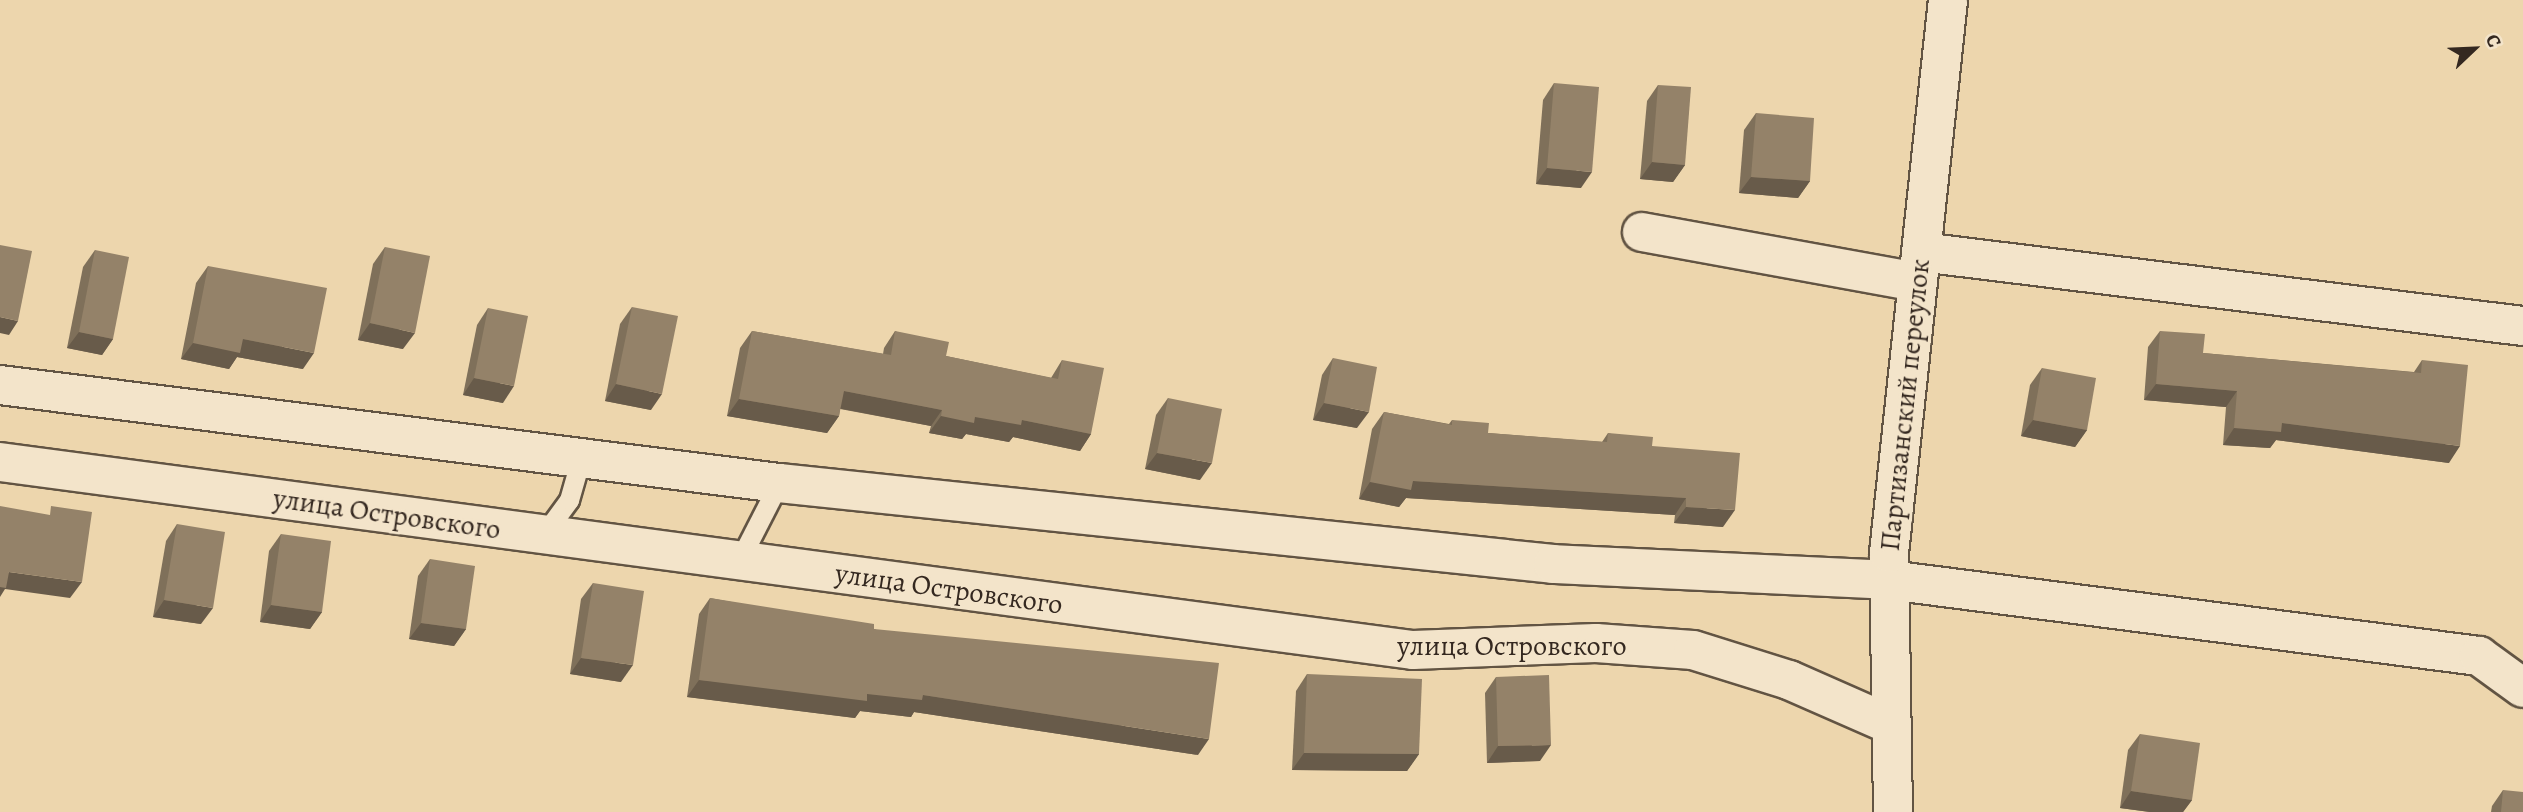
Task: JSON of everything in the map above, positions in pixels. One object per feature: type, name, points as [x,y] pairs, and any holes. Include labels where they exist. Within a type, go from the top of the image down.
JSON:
[{"type":"street","name":"Партизанский переулок","points":[[1893,812],[1889,724],[1889,580],[1948,0]]},
{"type":"street","points":[[1642,232],[1919,267],[2523,326]]},
{"type":"street","points":[[0,385],[779,483],[1553,564],[1889,580],[2479,656],[2523,688]]},
{"type":"street","name":"улица Островского","points":[[0,462],[1413,650],[1596,643],[1693,650],[1790,680],[1889,724]]},
{"type":"lane","points":[[544,534],[569,500],[581,458]]},
{"type":"lane","points":[[739,561],[779,483]]},
{"type":"lane","points":[[2479,656],[2523,662]]},
{"type":"building","points":[[1554,83],[1599,87],[1592,172],[1547,168]]},
{"type":"building","points":[[1658,85],[1691,87],[1685,165],[1652,162]]},
{"type":"building","points":[[1756,113],[1814,118],[1810,181],[1751,177]]},
{"type":"building","points":[[0,245],[32,251],[18,321],[0,317]]},
{"type":"building","points":[[385,247],[430,256],[415,333],[370,323]]},
{"type":"building","points":[[95,250],[129,257],[113,339],[79,332]]},
{"type":"building","points":[[208,266],[327,288],[314,353],[243,339],[240,353],[193,343]]},
{"type":"building","points":[[632,307],[678,316],[662,394],[616,384]]},
{"type":"building","points":[[488,308],[528,316],[514,386],[474,378]]},
{"type":"building","points":[[752,331],[891,355],[895,331],[949,342],[946,356],[1058,379],[1062,360],[1104,368],[1091,434],[1022,420],[1021,425],[975,417],[974,423],[941,416],[942,410],[844,391],[839,416],[739,399]]},
{"type":"building","points":[[2160,331],[2205,334],[2203,353],[2421,373],[2422,360],[2468,365],[2460,446],[2282,423],[2281,432],[2234,428],[2237,391],[2156,384]]},
{"type":"building","points":[[1333,358],[1377,367],[1369,412],[1324,403]]},
{"type":"building","points":[[2042,368],[2096,378],[2087,430],[2033,420]]},
{"type":"building","points":[[1168,398],[1222,409],[1212,463],[1157,453]]},
{"type":"building","points":[[1384,412],[1452,425],[1452,420],[1489,423],[1488,433],[1607,442],[1608,433],[1653,437],[1652,446],[1740,453],[1735,510],[1686,507],[1686,498],[1413,481],[1411,490],[1370,482]]},
{"type":"building","points":[[0,506],[50,515],[51,506],[92,512],[82,582],[9,572],[6,588],[0,587]]},
{"type":"building","points":[[177,524],[225,532],[213,608],[164,600]]},
{"type":"building","points":[[281,534],[331,541],[322,612],[271,605]]},
{"type":"building","points":[[430,559],[475,566],[466,629],[421,623]]},
{"type":"building","points":[[593,583],[644,591],[633,665],[581,658]]},
{"type":"building","points":[[710,598],[874,624],[874,629],[1219,663],[1209,739],[923,695],[922,700],[867,694],[867,701],[699,680]]},
{"type":"building","points":[[1307,674],[1422,679],[1419,754],[1304,753]]},
{"type":"building","points":[[1549,675],[1551,745],[1498,746],[1496,677]]},
{"type":"building","points":[[2140,734],[2200,743],[2192,800],[2131,791]]},
{"type":"building","points":[[2503,790],[2523,792],[2523,812],[2501,812]]}]
